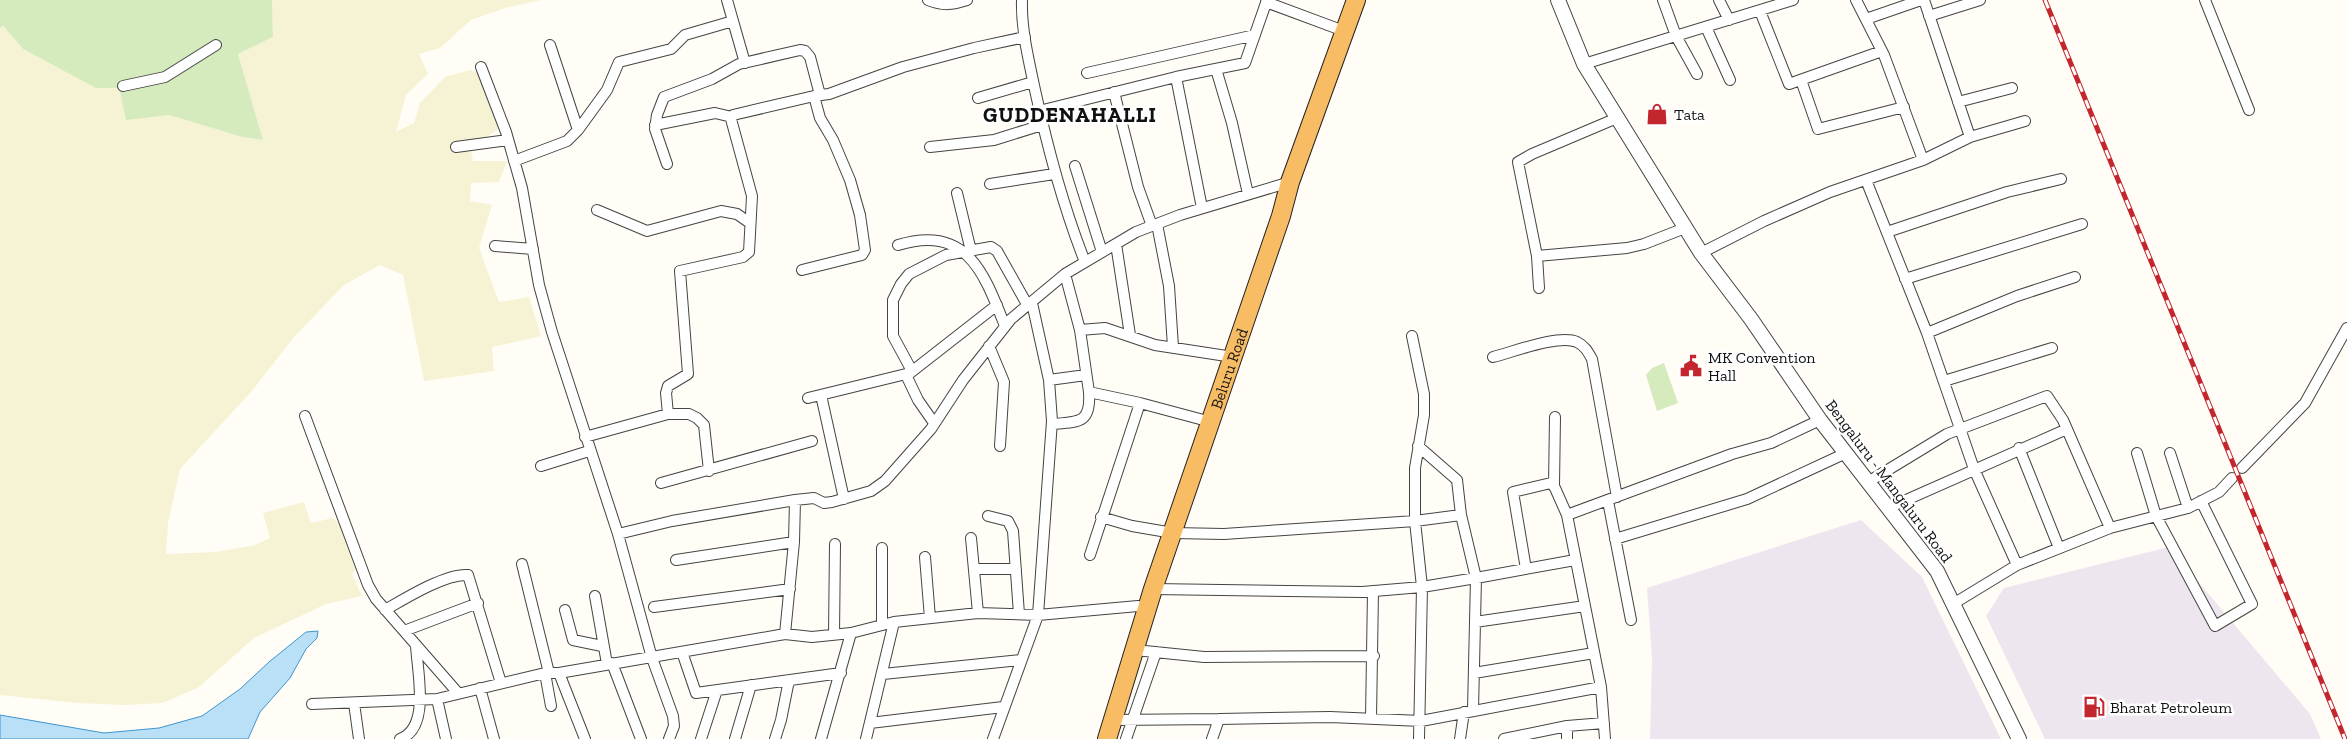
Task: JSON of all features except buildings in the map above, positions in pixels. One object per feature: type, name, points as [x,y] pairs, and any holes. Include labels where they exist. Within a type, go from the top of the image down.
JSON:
[{"type":"highway","name":"Beluru Road","points":[[1107,739],[1153,589],[1281,216],[1290,182],[1356,0]]},
{"type":"street","points":[[727,0],[746,63]]},
{"type":"street","points":[[928,0],[939,5],[950,6],[968,0]]},
{"type":"street","points":[[1022,0],[1025,37],[1042,125],[1066,216],[1085,262]]},
{"type":"street","name":"Bengaluru - Mangaluru Road","points":[[1558,0],[1584,64],[1701,254],[1751,319],[1820,420],[1936,571],[2019,739]]},
{"type":"street","points":[[1663,0],[1676,36],[1697,74]]},
{"type":"street","points":[[1719,0],[1729,20]]},
{"type":"street","points":[[1584,64],[1793,0]]},
{"type":"street","points":[[1856,0],[1882,51],[1923,160]]},
{"type":"street","points":[[1866,20],[1922,0],[1970,137]]},
{"type":"street","points":[[1929,16],[1980,0]]},
{"type":"street","points":[[2205,0],[2249,110]]},
{"type":"street","points":[[1039,111],[1176,76],[1245,63],[1267,1],[1344,31]]},
{"type":"street","points":[[1760,11],[1789,84],[1882,51]]},
{"type":"street","points":[[514,161],[567,141],[578,130],[607,90],[619,62],[672,49],[685,35],[733,21]]},
{"type":"street","points":[[1706,27],[1730,80]]},
{"type":"street","points":[[1087,74],[1255,35]]},
{"type":"street","points":[[732,117],[735,113],[817,96],[912,65],[974,48],[1025,37]]},
{"type":"street","points":[[123,86],[165,77],[216,45]]},
{"type":"street","points":[[550,45],[578,130]]},
{"type":"street","points":[[667,164],[655,125],[664,97],[746,63],[805,51],[810,56],[820,118],[833,140],[850,180],[860,215],[865,250],[862,255],[802,270]]},
{"type":"street","points":[[481,67],[508,140],[522,188],[539,285],[589,451],[618,534],[652,658],[673,716],[674,726],[669,739]]},
{"type":"street","points":[[1216,69],[1232,124],[1248,194]]},
{"type":"street","points":[[1176,76],[1202,208]]},
{"type":"street","points":[[1801,80],[1818,129],[1904,107]]},
{"type":"street","points":[[978,98],[1033,82]]},
{"type":"street","points":[[1958,102],[2012,88]]},
{"type":"street","points":[[1114,92],[1138,187],[1154,225],[1169,286],[1173,347]]},
{"type":"street","points":[[655,125],[715,113],[732,117]]},
{"type":"street","points":[[668,414],[666,393],[668,386],[688,374],[684,306],[679,273],[683,269],[748,255],[752,196],[732,117]]},
{"type":"street","points":[[1539,288],[1537,256],[1520,181],[1518,162],[1532,154],[1617,118]]},
{"type":"street","points":[[1701,254],[1764,221],[1830,192],[1923,160],[1970,137],[2025,122]]},
{"type":"street","points":[[930,147],[994,140],[1042,125]]},
{"type":"street","points":[[456,147],[508,140]]},
{"type":"street","points":[[1075,166],[1102,252]]},
{"type":"street","points":[[990,184],[1054,174]]},
{"type":"street","points":[[1887,232],[2007,192],[2061,179]]},
{"type":"street","points":[[1866,180],[1927,333],[1974,469],[2017,565]]},
{"type":"street","points":[[618,534],[672,521],[795,500],[814,498],[824,503],[871,491],[885,482],[934,423],[963,380],[1005,326],[1065,274],[1116,244],[1154,225],[1202,208],[1290,182]]},
{"type":"street","points":[[957,192],[967,251],[986,279],[1005,326]]},
{"type":"street","points":[[596,210],[647,231],[721,211],[737,214],[750,222]]},
{"type":"street","points":[[1906,279],[2082,224]]},
{"type":"street","points":[[1537,256],[1627,248],[1644,244],[1685,228]]},
{"type":"street","points":[[898,245],[922,239],[950,243],[967,251]]},
{"type":"street","points":[[1116,244],[1130,335]]},
{"type":"street","points":[[495,246],[533,250]]},
{"type":"street","points":[[934,423],[918,400],[893,336],[893,300],[901,284],[909,274],[946,255],[986,247],[994,248],[1030,305],[1049,380],[1052,424],[1038,615],[1003,707],[993,739]]},
{"type":"street","points":[[1052,424],[1070,423],[1085,416],[1090,408],[1080,330],[1065,274]]},
{"type":"street","points":[[1927,333],[2017,296],[2075,277]]},
{"type":"street","points":[[808,398],[909,373],[997,305]]},
{"type":"street","points":[[1080,330],[1105,328],[1155,344],[1233,357]]},
{"type":"street","points":[[2242,468],[2305,404],[2347,328]]},
{"type":"street","points":[[1412,336],[1424,394],[1424,414],[1415,468],[1415,521],[1422,587],[1421,720],[1419,739]]},
{"type":"street","points":[[1493,357],[1564,340],[1576,342],[1586,348],[1592,359],[1613,499],[1615,539],[1631,620]]},
{"type":"street","points":[[990,346],[1004,382],[1000,446]]},
{"type":"street","points":[[1944,381],[2052,348]]},
{"type":"street","points":[[1049,380],[1086,374]]},
{"type":"street","points":[[1089,392],[1211,422]]},
{"type":"street","points":[[821,395],[844,499]]},
{"type":"street","points":[[1868,482],[1947,434],[2046,396],[2066,429],[2110,528]]},
{"type":"street","points":[[1090,555],[1140,403]]},
{"type":"street","points":[[585,437],[668,414],[689,414],[697,418],[704,425],[708,471]]},
{"type":"street","points":[[305,416],[368,585],[385,610],[458,693]]},
{"type":"street","points":[[1555,417],[1554,485],[1567,515],[1601,687],[1605,739]]},
{"type":"street","points":[[1567,515],[1732,454],[1771,443],[1820,420]]},
{"type":"street","points":[[1888,508],[2019,448],[2066,429]]},
{"type":"street","points":[[661,483],[812,441]]},
{"type":"street","points":[[1418,446],[1457,480],[1461,515],[1476,578],[1474,673],[1468,711],[1460,739]]},
{"type":"street","points":[[2019,448],[2059,548]]},
{"type":"street","points":[[541,466],[589,451]]},
{"type":"street","points":[[1615,539],[1747,500],[1846,453]]},
{"type":"street","points":[[2137,453],[2156,516],[2215,626],[2252,604],[2201,501]]},
{"type":"street","points":[[2170,453],[2188,508]]},
{"type":"street","points":[[1952,604],[2017,565],[2110,528],[2188,508],[2219,492],[2232,478]]},
{"type":"street","points":[[1526,569],[1513,492],[1551,483],[1554,485]]},
{"type":"street","points":[[784,634],[794,542],[795,500]]},
{"type":"street","points":[[1101,517],[1132,526],[1173,533],[1224,534],[1415,521],[1461,515]]},
{"type":"street","points":[[988,516],[1008,521],[1011,525],[1019,614]]},
{"type":"street","points":[[971,538],[978,613]]},
{"type":"street","points":[[676,560],[794,542]]},
{"type":"street","points":[[834,635],[835,544]]},
{"type":"street","points":[[882,548],[882,624]]},
{"type":"street","points":[[925,557],[930,618]]},
{"type":"street","points":[[1153,589],[1196,591],[1373,591],[1422,587],[1575,560]]},
{"type":"street","points":[[522,564],[551,673],[585,739]]},
{"type":"street","points":[[974,569],[1016,569]]},
{"type":"street","points":[[385,610],[420,590],[464,575],[471,579],[501,683]]},
{"type":"street","points":[[654,607],[790,589]]},
{"type":"street","points":[[1371,718],[1374,656],[1373,591]]},
{"type":"street","points":[[594,596],[602,646],[640,739]]},
{"type":"street","points":[[404,631],[478,603]]},
{"type":"street","points":[[312,704],[437,699],[551,673],[652,658],[784,634],[812,637],[834,635],[851,633],[894,622],[978,613],[1038,615],[1138,606],[1147,609]]},
{"type":"street","points":[[1475,622],[1585,606]]},
{"type":"street","points":[[565,610],[573,640],[602,646]]},
{"type":"street","points":[[866,739],[894,622]]},
{"type":"street","points":[[821,739],[851,633]]},
{"type":"street","points":[[400,739],[412,732],[419,715],[416,644]]},
{"type":"street","points":[[1135,650],[1204,657],[1374,656]]},
{"type":"street","points":[[682,652],[696,693],[841,672]]},
{"type":"street","points":[[1126,739],[1156,652]]},
{"type":"street","points":[[1474,673],[1594,653]]},
{"type":"street","points":[[883,674],[1021,660]]},
{"type":"street","points":[[551,673],[551,706]]},
{"type":"street","points":[[774,739],[781,720],[789,680]]},
{"type":"street","points":[[735,739],[751,686]]},
{"type":"street","points":[[1113,720],[1330,717],[1421,720],[1601,687]]},
{"type":"street","points":[[480,688],[494,739]]},
{"type":"street","points":[[701,739],[717,690]]},
{"type":"street","points":[[437,699],[446,739]]},
{"type":"street","points":[[354,703],[359,739]]},
{"type":"street","points":[[870,723],[1003,707]]},
{"type":"street","points":[[1212,739],[1219,718]]},
{"type":"street","points":[[1504,739],[1567,726],[1604,723]]},
{"type":"street","points":[[1567,726],[1567,739]]},
{"type":"shaded area","points":[[272,0],[541,0],[505,8],[471,20],[440,48],[419,54],[428,74],[406,95],[396,132],[414,123],[420,103],[445,77],[470,70],[481,74],[498,130],[470,146],[473,161],[507,161],[499,182],[471,183],[470,201],[492,205],[479,248],[499,302],[529,297],[541,336],[492,347],[494,371],[424,381],[403,275],[380,265],[344,285],[294,337],[251,392],[180,469],[168,523],[166,554],[216,552],[255,545],[270,538],[263,513],[304,502],[311,523],[333,518],[345,529],[360,563],[352,574],[362,596],[326,604],[254,638],[199,687],[163,703],[126,705],[77,703],[0,695],[0,28],[3,26],[23,49],[96,87],[119,88],[126,119],[169,115],[242,137],[263,140],[238,54],[273,37]]},
{"type":"shaded area","points":[[1861,520],[1922,577],[2001,739],[1650,739],[1652,659],[1647,588]]},
{"type":"shaded area","points":[[2169,547],[2310,714],[2321,739],[2045,739],[1986,616],[2004,588]]},
{"type":"green space","points":[[0,0],[272,0],[273,37],[238,54],[263,140],[242,137],[169,115],[126,120],[119,88],[96,88],[23,49],[3,26],[0,28]]},
{"type":"green space","points":[[1664,363],[1678,403],[1657,411],[1646,375],[1652,368]]},
{"type":"water","points":[[318,631],[317,638],[306,649],[290,678],[260,712],[248,739],[0,739],[0,715],[104,733],[159,728],[202,716],[240,689],[306,632]]},
{"type":"railway","points":[[2045,0],[2345,739]]},
{"type":"place","name":"Tata","points":[[1657,114]]},
{"type":"place","name":"MK Convention Hall","points":[[1691,366]]},
{"type":"place","name":"Bharat Petroleum","points":[[2094,707]]},
{"type":"district","name":"GUDDENAHALLI","points":[[1070,114]]}]
